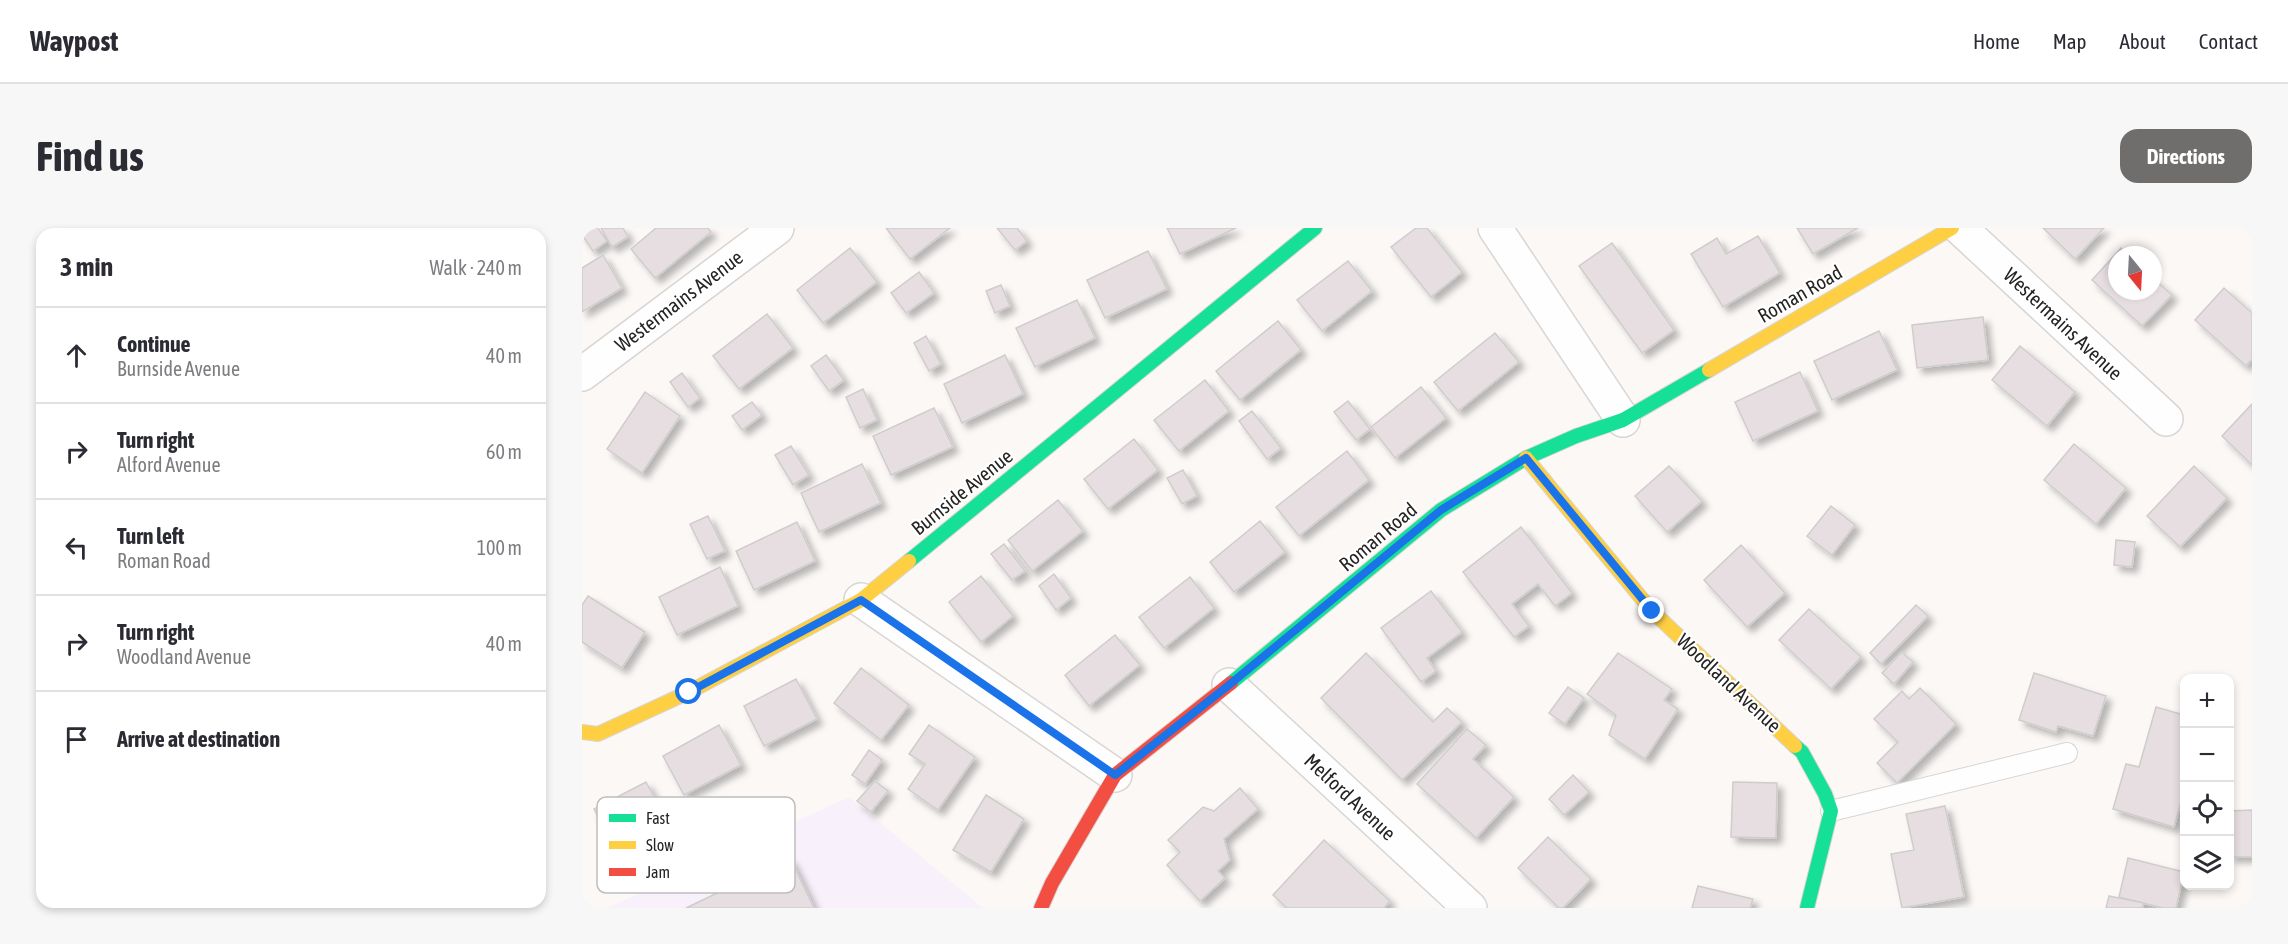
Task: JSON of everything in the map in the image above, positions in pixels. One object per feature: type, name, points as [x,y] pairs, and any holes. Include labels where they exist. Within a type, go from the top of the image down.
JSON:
[{"type":"street","name":"Westermains Avenue","points":[[582,374],[777,228]]},
{"type":"street","name":"Burnside Avenue","points":[[582,732],[598,734],[689,692],[861,600],[1315,228]]},
{"type":"street","points":[[1495,228],[1623,420]]},
{"type":"street","name":"Roman Road","points":[[1041,908],[1052,883],[1115,775],[1229,685],[1441,510],[1526,458],[1576,436],[1623,420],[1952,228]]},
{"type":"street","name":"Westermains Avenue","points":[[1960,228],[2166,419]]},
{"type":"street","name":"Woodland Avenue","points":[[1526,458],[1652,611],[1802,752],[1825,794],[1831,811]]},
{"type":"street","points":[[861,600],[1115,775]]},
{"type":"street","name":"Melford Avenue","points":[[1229,685],[1470,908]]},
{"type":"street","points":[[1806,908],[1831,811]]},
{"type":"lane","points":[[1831,811],[2067,753]]},
{"type":"shaded area","points":[[849,797],[983,908],[607,908],[640,893],[795,893],[795,822]]},
{"type":"building","points":[[582,228],[598,228],[607,241],[593,251],[582,235]]},
{"type":"building","points":[[601,228],[623,228],[628,237],[612,247]]},
{"type":"building","points":[[656,228],[708,228],[711,232],[655,278],[631,249]]},
{"type":"building","points":[[886,228],[950,228],[910,259]]},
{"type":"building","points":[[997,228],[1017,228],[1027,241],[1015,250]]},
{"type":"building","points":[[1167,228],[1236,228],[1180,254]]},
{"type":"building","points":[[1416,228],[1427,228],[1462,272],[1431,297],[1391,247]]},
{"type":"building","points":[[1797,228],[1858,228],[1813,254]]},
{"type":"building","points":[[2043,228],[2104,228],[2075,259]]},
{"type":"building","points":[[1758,236],[1780,273],[1723,307],[1691,254],[1717,238],[1726,254]]},
{"type":"building","points":[[1612,243],[1674,330],[1642,353],[1579,266]]},
{"type":"building","points":[[850,248],[877,282],[823,323],[797,290]]},
{"type":"building","points":[[1148,251],[1167,289],[1105,318],[1087,280]]},
{"type":"building","points":[[603,255],[622,288],[582,312],[582,268]]},
{"type":"building","points":[[1348,261],[1372,291],[1322,331],[1297,300]]},
{"type":"building","points":[[2108,262],[2108,295],[2092,280]]},
{"type":"building","points":[[919,272],[934,293],[906,313],[891,293]]},
{"type":"building","points":[[1001,285],[1010,306],[995,313],[986,291]]},
{"type":"building","points":[[2162,286],[2172,295],[2142,326],[2114,300],[2162,300]]},
{"type":"building","points":[[2224,288],[2252,313],[2252,359],[2246,366],[2195,320]]},
{"type":"building","points":[[1077,300],[1095,338],[1035,367],[1016,328]]},
{"type":"building","points":[[767,314],[793,348],[739,389],[713,356]]},
{"type":"building","points":[[1983,317],[1988,360],[1917,368],[1912,325]]},
{"type":"building","points":[[1278,321],[1301,350],[1240,400],[1216,371]]},
{"type":"building","points":[[1879,331],[1897,370],[1832,400],[1814,361]]},
{"type":"building","points":[[1495,333],[1519,362],[1458,411],[1434,382]]},
{"type":"building","points":[[926,336],[941,364],[929,371],[914,343]]},
{"type":"building","points":[[2020,346],[2075,392],[2047,426],[1992,380]]},
{"type":"building","points":[[826,355],[844,380],[829,391],[811,366]]},
{"type":"building","points":[[1005,355],[1023,394],[962,423],[944,384]]},
{"type":"building","points":[[1800,372],[1818,411],[1753,441],[1735,402]]},
{"type":"building","points":[[682,373],[700,398],[688,407],[670,382]]},
{"type":"building","points":[[1205,380],[1229,411],[1179,451],[1154,420]]},
{"type":"building","points":[[1421,387],[1446,418],[1395,458],[1371,427]]},
{"type":"building","points":[[863,389],[877,420],[860,428],[846,397]]},
{"type":"building","points":[[645,392],[680,416],[642,473],[607,449]]},
{"type":"building","points":[[1348,401],[1370,429],[1356,440],[1334,412]]},
{"type":"building","points":[[752,402],[762,415],[742,430],[732,416]]},
{"type":"building","points":[[2252,404],[2252,465],[2222,436]]},
{"type":"building","points":[[934,408],[953,447],[891,475],[873,436]]},
{"type":"building","points":[[1252,411],[1281,448],[1267,459],[1239,421]]},
{"type":"building","points":[[1134,439],[1158,470],[1108,509],[1084,479]]},
{"type":"building","points":[[2074,444],[2126,488],[2096,524],[2044,480]]},
{"type":"building","points":[[791,446],[809,475],[793,485],[775,455]]},
{"type":"building","points":[[1347,451],[1369,480],[1299,536],[1276,507]]},
{"type":"building","points":[[862,464],[881,503],[819,532],[801,493]]},
{"type":"building","points":[[1669,466],[1702,501],[1667,532],[1635,496]]},
{"type":"building","points":[[2194,466],[2227,498],[2180,547],[2147,516]]},
{"type":"building","points":[[1183,470],[1197,496],[1182,504],[1167,478]]},
{"type":"building","points":[[1058,500],[1083,531],[1032,571],[1008,540]]},
{"type":"building","points":[[1831,506],[1855,525],[1832,555],[1807,536]]},
{"type":"building","points":[[708,516],[725,551],[707,559],[690,524]]},
{"type":"building","points":[[1260,521],[1285,552],[1234,592],[1210,562]]},
{"type":"building","points":[[797,522],[815,561],[754,590],[736,551]]},
{"type":"building","points":[[1521,527],[1572,593],[1555,606],[1538,584],[1512,604],[1529,626],[1514,637],[1463,572]]},
{"type":"building","points":[[2116,540],[2135,542],[2132,567],[2114,565]]},
{"type":"building","points":[[1004,544],[1025,571],[1012,580],[991,554]]},
{"type":"building","points":[[1741,545],[1785,593],[1747,627],[1704,580]]},
{"type":"building","points":[[720,567],[738,606],[677,635],[659,597]]},
{"type":"building","points":[[1054,574],[1071,598],[1056,610],[1039,586]]},
{"type":"building","points":[[981,576],[1013,616],[981,642],[949,602]]},
{"type":"building","points":[[1190,577],[1214,608],[1164,648],[1139,617]]},
{"type":"building","points":[[1431,591],[1462,632],[1427,658],[1436,671],[1421,682],[1381,628]]},
{"type":"building","points":[[588,596],[645,632],[622,668],[582,642],[582,605]]},
{"type":"building","points":[[1916,605],[1928,616],[1881,664],[1870,653]]},
{"type":"building","points":[[1809,609],[1861,657],[1831,689],[1779,640]]},
{"type":"building","points":[[1115,635],[1140,665],[1089,706],[1065,675]]},
{"type":"building","points":[[1902,652],[1913,662],[1894,684],[1882,673]]},
{"type":"building","points":[[1366,653],[1433,722],[1447,708],[1462,722],[1402,780],[1321,698]]},
{"type":"building","points":[[1618,653],[1672,689],[1664,700],[1678,709],[1645,759],[1609,735],[1616,715],[1587,694]]},
{"type":"building","points":[[861,668],[909,705],[881,740],[834,703]]},
{"type":"building","points":[[2034,673],[2106,696],[2093,736],[2058,726],[2056,732],[2019,720]]},
{"type":"building","points":[[796,679],[817,719],[764,746],[744,706]]},
{"type":"building","points":[[1568,687],[1584,698],[1565,724],[1549,713]]},
{"type":"building","points":[[1920,688],[1956,724],[1897,783],[1877,763],[1898,742],[1874,719],[1902,691],[1909,699]]},
{"type":"building","points":[[2156,707],[2180,714],[2180,805],[2174,827],[2113,809],[2126,764],[2139,767]]},
{"type":"building","points":[[719,725],[741,765],[684,795],[663,756]]},
{"type":"building","points":[[929,725],[975,757],[938,810],[908,789],[925,764],[909,754]]},
{"type":"building","points":[[1467,729],[1486,745],[1473,759],[1514,797],[1476,838],[1417,784]]},
{"type":"building","points":[[869,750],[882,760],[865,784],[852,775]]},
{"type":"building","points":[[1573,775],[1589,792],[1564,815],[1549,799]]},
{"type":"building","points":[[875,781],[888,791],[871,812],[857,801]]},
{"type":"building","points":[[646,782],[654,797],[617,797]]},
{"type":"building","points":[[1733,782],[1777,783],[1776,838],[1731,837]]},
{"type":"building","points":[[1240,788],[1258,809],[1224,839],[1230,860],[1218,871],[1225,878],[1200,901],[1167,865],[1180,852],[1168,840],[1203,807],[1214,811]]},
{"type":"building","points":[[986,795],[1024,819],[991,872],[953,850]]},
{"type":"building","points":[[1945,806],[1964,897],[1902,908],[1891,854],[1914,850],[1906,814]]},
{"type":"building","points":[[2252,810],[2252,857],[2234,857],[2234,811]]},
{"type":"building","points":[[1548,837],[1591,879],[1563,908],[1559,908],[1518,868]]},
{"type":"building","points":[[1324,840],[1390,901],[1384,908],[1287,908],[1273,895]]},
{"type":"building","points":[[2128,858],[2180,871],[2180,890],[2176,908],[2163,908],[2119,897]]},
{"type":"building","points":[[795,868],[814,908],[686,908],[717,893],[795,893]]},
{"type":"building","points":[[1698,886],[1753,899],[1750,908],[1692,908]]},
{"type":"building","points":[[2109,896],[2144,903],[2142,908],[2106,908]]},
{"type":"traffic: fast","points":[[909,561],[1315,228]]},
{"type":"traffic: fast","points":[[1231,683],[1441,510],[1526,458],[1576,436],[1623,420],[1709,370]]},
{"type":"traffic: fast","points":[[1795,746],[1802,752],[1825,794],[1831,811],[1807,908]]},
{"type":"traffic: slow","points":[[1709,370],[1952,228]]},
{"type":"traffic: slow","points":[[1526,458],[1652,611],[1795,746]]},
{"type":"traffic: slow","points":[[582,732],[598,734],[689,692],[861,600],[909,561]]},
{"type":"traffic: jam","points":[[1041,908],[1052,883],[1115,775],[1231,683]]},
{"type":"route","points":[[689,692],[861,600],[1115,775],[1229,685],[1441,510],[1526,458],[1652,611]]}]
